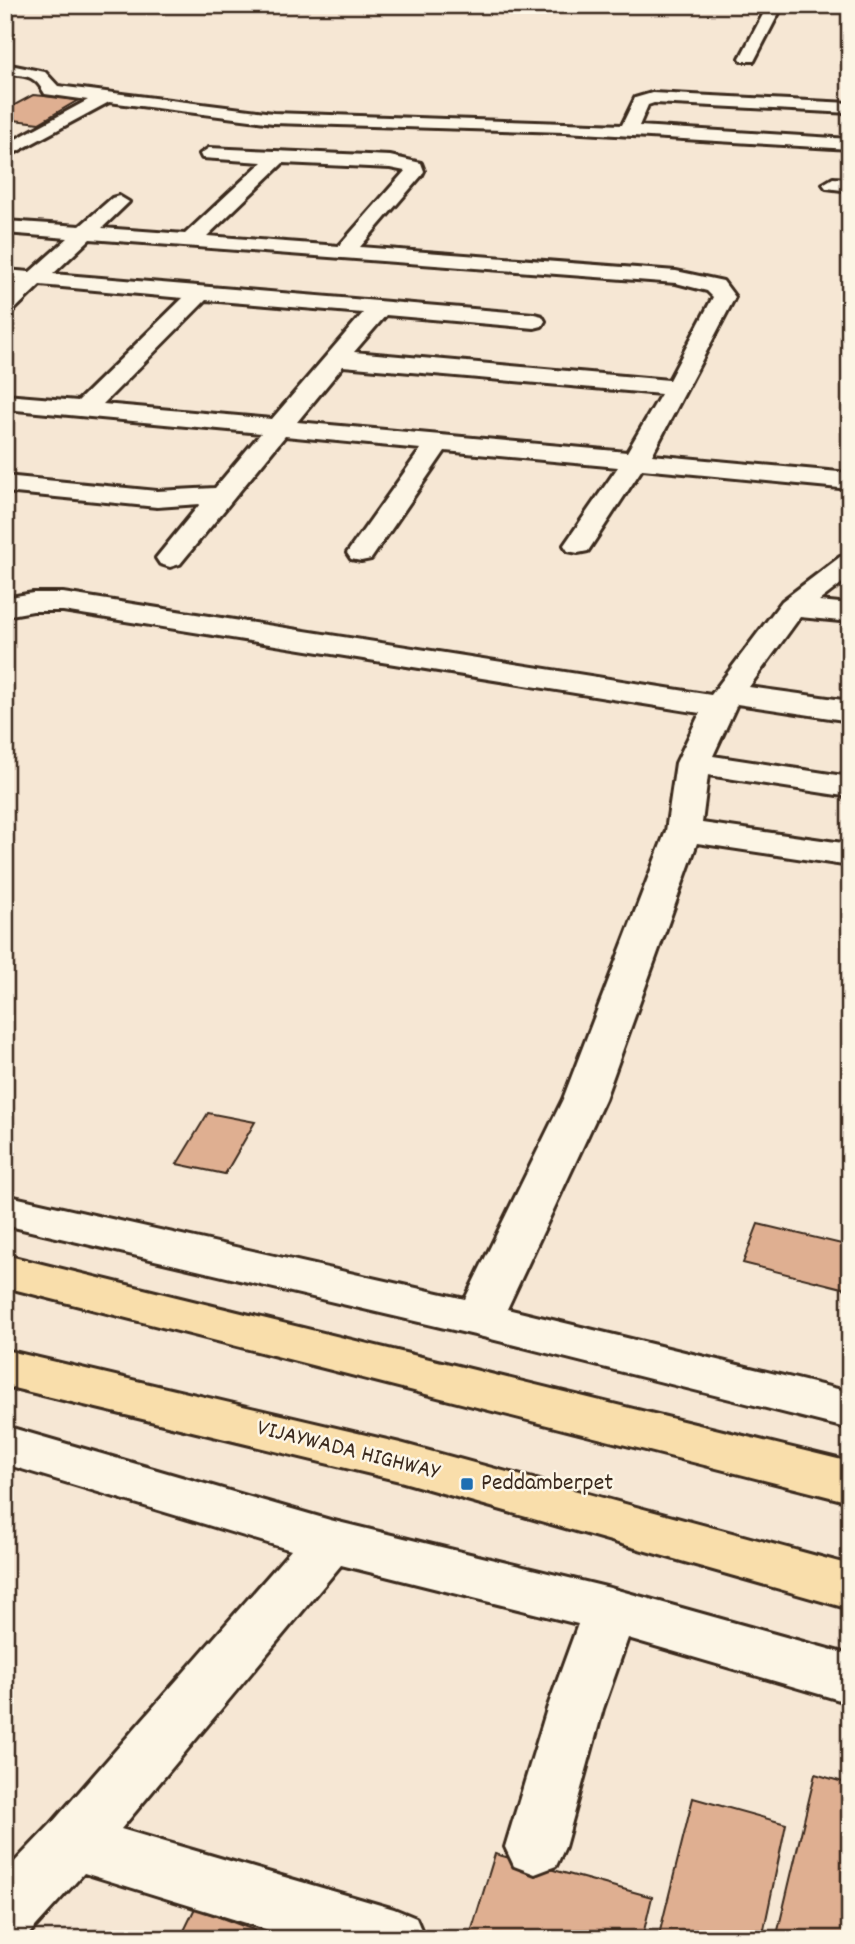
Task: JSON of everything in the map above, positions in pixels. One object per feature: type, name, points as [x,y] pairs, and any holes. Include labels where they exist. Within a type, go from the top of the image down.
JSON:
[{"type":"highway","points":[[5,1271],[850,1482]]},
{"type":"highway","name":"VIJAYWADA HIGHWAY","points":[[5,1367],[400,1462],[850,1587]]},
{"type":"street","points":[[748,58],[776,5]]},
{"type":"street","points":[[5,69],[42,76],[50,83],[51,90]]},
{"type":"street","points":[[5,85],[273,118],[628,131],[850,144]]},
{"type":"street","points":[[5,153],[104,98]]},
{"type":"street","points":[[628,131],[641,102],[652,98],[850,108]]},
{"type":"street","points":[[209,154],[390,162],[415,167],[415,171],[345,251]]},
{"type":"street","points":[[191,240],[278,157]]},
{"type":"street","points":[[5,306],[119,202]]},
{"type":"street","points":[[5,227],[345,251],[547,295]]},
{"type":"street","points":[[5,276],[379,309],[547,295],[676,277],[702,281],[721,291],[724,298],[635,461],[578,545]]},
{"type":"street","points":[[84,409],[200,293]]},
{"type":"street","points":[[518,356],[547,295]]},
{"type":"street","points":[[170,558],[379,309]]},
{"type":"street","points":[[337,358],[518,356],[677,388]]},
{"type":"street","points":[[5,402],[850,481]]},
{"type":"street","points":[[361,553],[437,444]]},
{"type":"street","points":[[5,484],[157,499],[224,495]]},
{"type":"street","points":[[478,1319],[584,1098],[684,831],[693,763],[722,700],[792,607],[850,563]]},
{"type":"street","points":[[5,607],[33,602],[63,602],[722,700],[850,711]]},
{"type":"street","points":[[792,607],[850,613]]},
{"type":"street","points":[[693,763],[850,787]]},
{"type":"street","points":[[684,831],[850,855]]},
{"type":"street","points":[[5,1210],[478,1319],[850,1411]]},
{"type":"street","points":[[5,1445],[330,1541],[610,1611],[850,1679]]},
{"type":"street","points":[[5,1916],[73,1842],[330,1541]]},
{"type":"street","points":[[535,1847],[575,1709],[610,1611]]},
{"type":"street","points":[[73,1842],[394,1939]]},
{"type":"building","points":[[33,95],[80,99],[39,123],[5,119],[5,110]]},
{"type":"building","points":[[208,1113],[255,1122],[225,1174],[177,1164]]},
{"type":"building","points":[[758,1224],[850,1246],[850,1290],[743,1263]]},
{"type":"building","points":[[815,1774],[850,1784],[850,1939],[776,1939]]},
{"type":"building","points":[[693,1798],[786,1824],[762,1939],[658,1939]]},
{"type":"building","points":[[495,1854],[652,1897],[642,1939],[469,1939]]},
{"type":"building","points":[[195,1908],[254,1930],[250,1939],[180,1939]]},
{"type":"place","name":"Peddamberpet","points":[[467,1484]]}]
